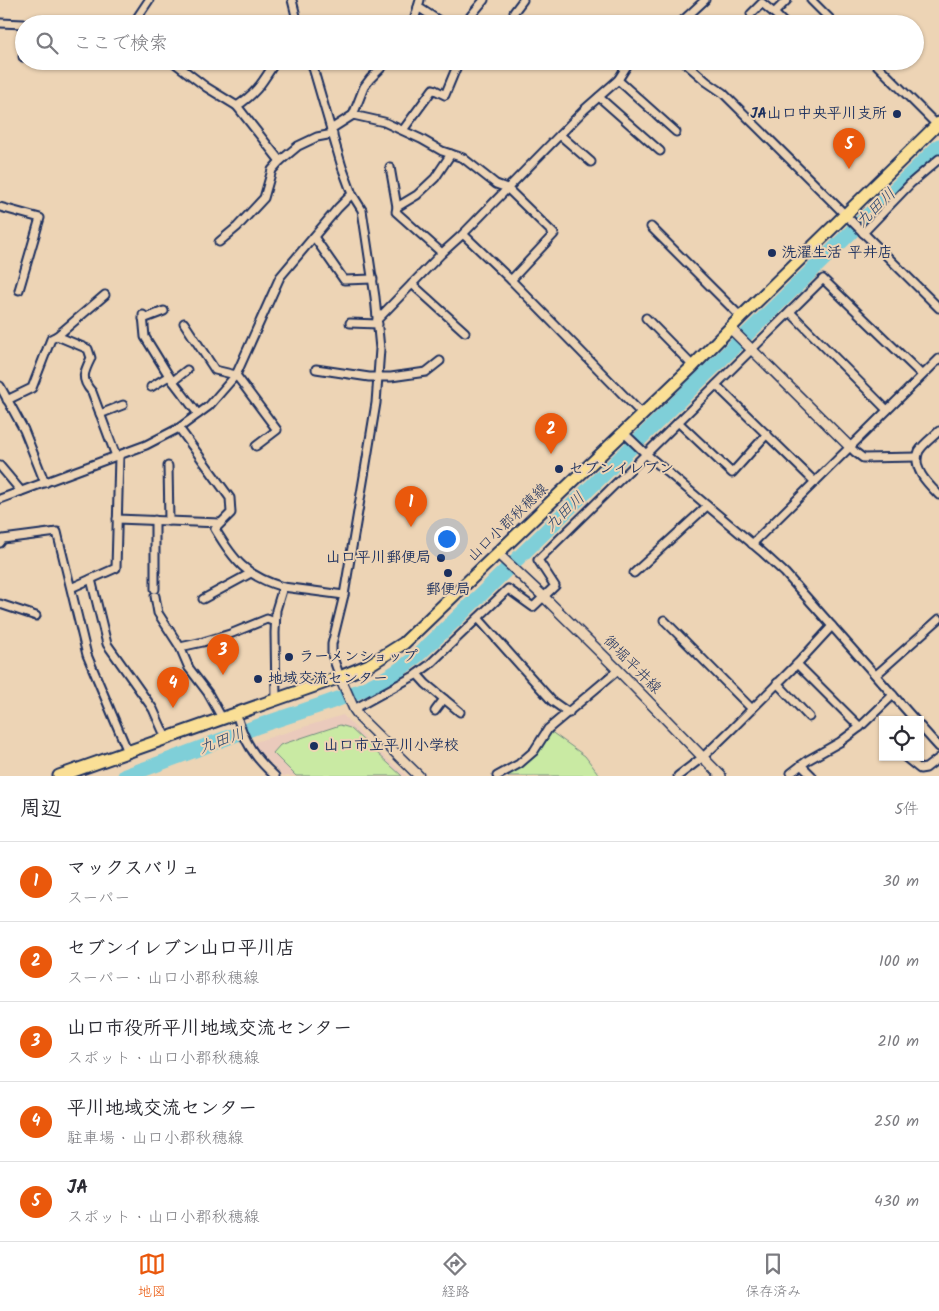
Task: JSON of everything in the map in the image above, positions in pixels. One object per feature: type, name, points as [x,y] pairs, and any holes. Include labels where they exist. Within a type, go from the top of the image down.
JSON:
[{"type":"main road","name":"山口小郡秋穂線","points":[[59,776],[222,718],[237,718],[276,699],[342,681],[404,643],[497,553],[626,435],[642,414],[733,331],[740,317],[849,218],[938,124]]},
{"type":"street","points":[[139,15],[150,0]]},
{"type":"street","points":[[292,0],[296,15]]},
{"type":"street","points":[[472,15],[484,0]]},
{"type":"street","points":[[514,12],[524,0]]},
{"type":"street","points":[[689,15],[705,0]]},
{"type":"street","points":[[751,14],[762,3],[774,13],[787,0]]},
{"type":"street","points":[[811,0],[826,15]]},
{"type":"street","points":[[419,4],[433,15]]},
{"type":"street","points":[[0,23],[15,24]]},
{"type":"street","points":[[184,70],[206,87],[237,106],[280,161]]},
{"type":"street","points":[[237,106],[260,87],[270,70]]},
{"type":"street","points":[[314,70],[342,167],[352,194],[362,210],[380,349],[376,403],[344,595],[332,644],[332,655],[353,708],[370,729],[419,776]]},
{"type":"street","points":[[219,242],[237,227],[264,198],[272,170],[280,161],[298,146],[332,131],[353,115],[364,87],[378,70]]},
{"type":"street","points":[[402,130],[432,89],[445,95],[455,70]]},
{"type":"street","points":[[350,323],[378,322],[412,284],[584,109],[618,80],[624,70]]},
{"type":"street","points":[[694,70],[723,93],[939,308]]},
{"type":"street","points":[[883,70],[938,124]]},
{"type":"street","points":[[618,80],[676,132]]},
{"type":"street","points":[[599,97],[660,151]]},
{"type":"street","points":[[353,115],[384,122],[442,151],[463,158],[496,184],[507,188],[554,234],[511,280]]},
{"type":"street","points":[[560,135],[592,162]]},
{"type":"street","points":[[397,207],[417,195],[435,178],[451,154]]},
{"type":"street","points":[[862,232],[939,159]]},
{"type":"street","points":[[390,166],[397,207],[396,212],[442,253]]},
{"type":"street","points":[[0,499],[146,445],[179,428],[209,406],[236,376],[280,276],[352,194]]},
{"type":"street","points":[[0,207],[40,218],[19,290]]},
{"type":"street","points":[[652,227],[740,317]]},
{"type":"street","points":[[463,234],[511,280],[642,414]]},
{"type":"street","points":[[314,237],[344,280],[372,279]]},
{"type":"street","points":[[353,708],[417,674],[429,665],[508,589],[533,607],[544,597],[555,586],[538,560],[823,279],[922,375]]},
{"type":"street","points":[[412,284],[465,332]]},
{"type":"street","points":[[7,400],[32,388],[51,339],[105,295]]},
{"type":"street","points":[[164,311],[143,317],[145,337],[171,378],[198,414]]},
{"type":"street","points":[[790,312],[887,410]]},
{"type":"street","points":[[646,318],[693,366]]},
{"type":"street","points":[[184,323],[216,370],[236,376],[277,430],[256,446]]},
{"type":"street","points":[[733,331],[863,458],[917,457]]},
{"type":"street","points":[[57,336],[88,349],[91,358],[84,373],[85,384],[92,392],[118,456],[116,568],[73,587]]},
{"type":"street","points":[[752,544],[939,359]]},
{"type":"street","points":[[316,369],[369,377],[391,377],[426,372],[440,361]]},
{"type":"street","points":[[150,387],[187,370]]},
{"type":"street","points":[[716,384],[815,482]]},
{"type":"street","points":[[0,386],[24,430],[45,482]]},
{"type":"street","points":[[100,414],[123,405]]},
{"type":"street","points":[[678,422],[732,473],[767,434]]},
{"type":"street","points":[[179,428],[230,498],[230,513],[215,529],[228,552],[251,574],[266,582],[344,595]]},
{"type":"street","points":[[939,431],[920,449],[917,457],[918,466],[923,478],[939,495]]},
{"type":"street","points":[[626,435],[785,573],[911,716]]},
{"type":"street","points":[[0,466],[21,492]]},
{"type":"street","points":[[168,466],[169,521]]},
{"type":"street","points":[[634,573],[706,506]]},
{"type":"street","points":[[117,519],[220,523]]},
{"type":"street","points":[[155,520],[155,593],[158,613],[180,647],[189,668],[208,693],[222,718]]},
{"type":"street","points":[[0,542],[2,539],[57,532],[87,655],[128,752]]},
{"type":"street","name":"御堀平井線","points":[[497,553],[618,670],[721,776]]},
{"type":"street","points":[[203,599],[251,574]]},
{"type":"street","points":[[92,579],[107,644],[153,709],[166,738]]},
{"type":"street","points":[[276,699],[275,622],[282,586]]},
{"type":"street","points":[[0,604],[36,616]]},
{"type":"street","points":[[478,618],[552,701],[569,712]]},
{"type":"street","points":[[180,647],[230,634],[267,619],[275,622]]},
{"type":"street","points":[[876,675],[939,619]]},
{"type":"street","points":[[664,620],[752,709]]},
{"type":"street","points":[[678,776],[703,757],[797,664],[832,626]]},
{"type":"street","points":[[797,664],[860,727]]},
{"type":"street","points":[[498,776],[519,764],[534,751],[548,729],[618,670]]},
{"type":"street","points":[[417,674],[426,684],[460,712]]},
{"type":"street","points":[[777,683],[809,717]]},
{"type":"street","points":[[791,773],[860,727],[893,695]]},
{"type":"street","points":[[435,711],[444,699]]},
{"type":"street","points":[[237,718],[247,743],[262,764],[275,776]]},
{"type":"street","points":[[924,730],[939,747]]},
{"type":"street","points":[[910,761],[923,772],[939,758]]},
{"type":"street","points":[[801,765],[812,776]]},
{"type":"shaded area","name":"山口市立平川小学校","points":[[343,715],[375,748],[407,776],[283,776],[253,745],[255,742]]},
{"type":"green space","name":"山口市立平川小学校","points":[[340,725],[350,728],[402,776],[296,776],[273,753],[280,745]]},
{"type":"green space","points":[[550,731],[585,756],[600,776],[508,776],[509,772]]},
{"type":"waterway","name":"九田川","points":[[125,776],[267,723],[346,696],[376,683],[408,663],[454,621],[939,146]]},
{"type":"place","name":"JA山口中央平川支所","points":[[897,114]]},
{"type":"place","name":"JA","points":[[849,169]]},
{"type":"place","name":"洗濯生活 平井店","points":[[772,253]]},
{"type":"place","name":"セブンイレブン山口平川店","points":[[551,454]]},
{"type":"place","name":"セブンイレブン","points":[[559,469]]},
{"type":"place","name":"マックスバリュ","points":[[411,527]]},
{"type":"place","name":"山口平川郵便局","points":[[441,558]]},
{"type":"place","name":"郵便局","points":[[448,573]]},
{"type":"place","name":"ラーメンショップ","points":[[289,657]]},
{"type":"place","name":"山口市役所平川地域交流センター","points":[[223,675]]},
{"type":"place","name":"地域交流センター","points":[[258,679]]},
{"type":"place","name":"平川地域交流センター","points":[[173,708]]},
{"type":"place","name":"山口市立平川小学校","points":[[314,746]]}]
